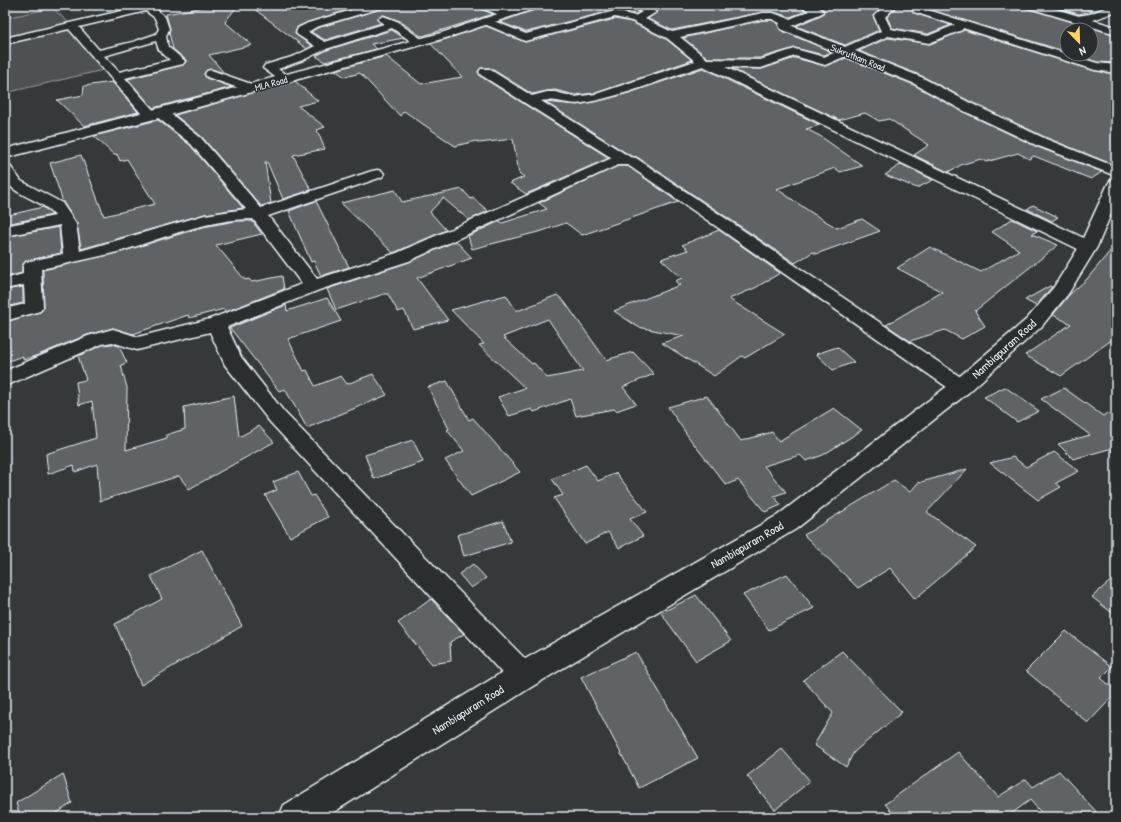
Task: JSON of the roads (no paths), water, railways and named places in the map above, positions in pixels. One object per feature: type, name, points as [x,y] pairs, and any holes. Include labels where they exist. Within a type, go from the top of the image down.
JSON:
[{"type":"street","points":[[5,40],[160,5]]},
{"type":"street","points":[[352,5],[395,24],[409,37],[420,42]]},
{"type":"street","points":[[323,46],[302,33],[302,30],[312,25],[380,5]]},
{"type":"street","points":[[483,5],[506,14]]},
{"type":"street","name":"MLA Road","points":[[5,154],[156,115],[420,42],[536,5]]},
{"type":"street","points":[[636,5],[651,12],[636,19]]},
{"type":"street","points":[[671,36],[763,16],[773,16],[788,22],[818,11],[803,5]]},
{"type":"street","points":[[887,32],[878,16],[889,5],[910,9],[1095,66],[1116,69]]},
{"type":"street","points":[[910,9],[931,5]]},
{"type":"street","points":[[1030,5],[1116,31]]},
{"type":"street","points":[[98,54],[137,44],[160,36],[164,29],[160,17],[148,8]]},
{"type":"street","points":[[1076,19],[1092,17],[1116,8]]},
{"type":"street","points":[[486,21],[525,38],[615,14],[636,19],[671,36],[704,62],[1088,247]]},
{"type":"street","name":"Sukrutham Road","points":[[788,22],[784,25],[785,28],[916,80],[965,106],[1041,142],[1116,172]]},
{"type":"street","points":[[286,79],[269,68],[299,58],[323,46],[395,24]]},
{"type":"street","points":[[72,26],[98,54],[116,77],[156,115],[196,141],[258,214],[313,286]]},
{"type":"street","points":[[530,100],[547,96],[555,96],[574,101],[598,97],[704,62],[761,64],[795,52],[825,61],[887,32],[930,40],[958,28]]},
{"type":"street","points":[[116,77],[179,60],[163,48],[160,36]]},
{"type":"street","points":[[485,72],[625,160]]},
{"type":"street","points":[[211,74],[250,88]]},
{"type":"street","points":[[5,379],[95,340],[113,335],[137,344],[216,324],[313,286],[403,257],[616,161],[625,160],[631,161],[961,386]]},
{"type":"street","points":[[5,169],[16,184],[56,206],[68,224],[72,256]]},
{"type":"street","points":[[5,315],[34,307],[32,266],[114,247],[191,224],[242,213],[258,214],[377,174]]},
{"type":"street","name":"Nambiapuram Road","points":[[296,817],[523,676],[786,522],[961,386],[1034,323],[1061,290],[1088,247],[1116,184]]},
{"type":"street","points":[[5,231],[66,219]]},
{"type":"street","points":[[5,284],[32,278]]},
{"type":"street","points":[[216,324],[232,360],[277,417],[523,676]]}]
